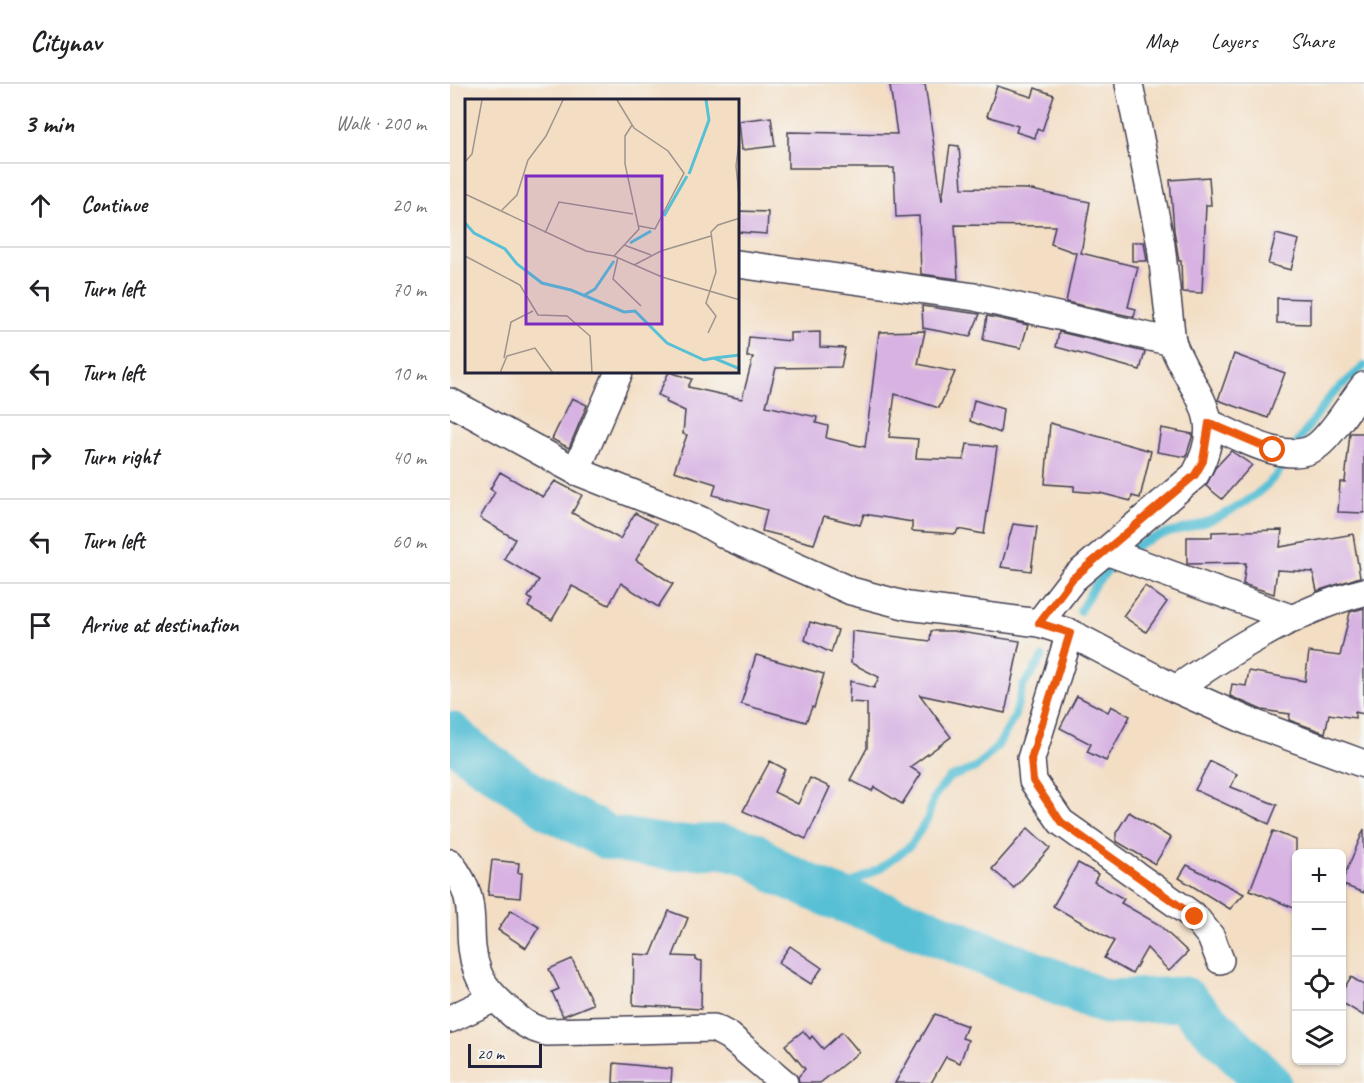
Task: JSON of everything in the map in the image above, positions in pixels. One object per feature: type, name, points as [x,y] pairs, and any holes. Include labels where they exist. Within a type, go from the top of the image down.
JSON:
[{"type":"street","points":[[1039,623],[1072,579],[1195,475],[1203,461],[1209,423],[1205,403],[1177,357],[1172,342],[1161,245],[1129,84]]},
{"type":"street","points":[[740,264],[975,297],[1172,342]]},
{"type":"street","points":[[576,471],[618,374]]},
{"type":"street","points":[[1209,423],[1273,450],[1290,453],[1307,451],[1318,445],[1364,386]]},
{"type":"street","points":[[450,402],[576,471],[700,520],[731,538],[851,591],[908,606],[1039,623],[1070,633],[1176,689],[1250,722],[1364,764]]},
{"type":"street","points":[[1106,551],[1293,619]]},
{"type":"street","points":[[1176,689],[1210,665],[1293,619],[1364,592]]},
{"type":"street","points":[[1070,633],[1031,759],[1033,781],[1061,822],[1195,917],[1211,937],[1220,960]]},
{"type":"street","points":[[450,863],[468,890],[472,953],[479,976],[495,998],[530,1027],[547,1032],[714,1028],[729,1036],[784,1083]]},
{"type":"street","points":[[450,1019],[495,998]]},
{"type":"building","points":[[925,84],[942,201],[950,145],[959,146],[962,188],[1027,189],[1090,202],[1081,253],[1138,267],[1128,307],[1136,309],[1134,317],[1066,302],[1076,253],[1051,244],[1055,226],[955,225],[958,279],[921,274],[919,216],[896,217],[894,168],[788,168],[788,132],[897,134],[890,86]]},
{"type":"building","points":[[997,86],[1032,97],[1035,88],[1054,95],[1042,131],[1037,129],[1035,138],[1016,132],[1018,126],[987,116]]},
{"type":"building","points":[[771,117],[775,146],[742,150],[740,121]]},
{"type":"building","points":[[1209,177],[1211,205],[1206,205],[1202,293],[1182,292],[1181,261],[1179,261],[1174,230],[1170,180]]},
{"type":"building","points":[[740,211],[768,212],[767,234],[740,232]]},
{"type":"building","points":[[1276,234],[1299,240],[1291,270],[1268,264]]},
{"type":"building","points":[[1132,242],[1144,242],[1147,261],[1132,261]]},
{"type":"building","points":[[1277,298],[1310,299],[1310,324],[1277,323]]},
{"type":"building","points":[[922,306],[980,314],[970,337],[923,328]]},
{"type":"building","points":[[987,316],[1028,325],[1021,348],[983,340]]},
{"type":"building","points":[[925,331],[918,364],[955,372],[939,408],[895,394],[889,437],[918,439],[916,458],[964,460],[967,444],[997,447],[984,534],[958,529],[956,534],[912,531],[912,522],[864,514],[860,525],[824,516],[814,544],[762,531],[767,510],[713,495],[716,484],[674,471],[687,435],[683,434],[685,411],[666,402],[667,399],[658,395],[668,374],[692,379],[688,387],[742,399],[753,357],[747,357],[749,337],[790,341],[790,333],[820,332],[820,347],[845,348],[841,367],[776,368],[766,406],[817,417],[816,423],[828,426],[826,438],[865,447],[879,332]]},
{"type":"building","points":[[1059,332],[1145,352],[1140,370],[1056,347]]},
{"type":"building","points":[[1234,354],[1285,373],[1268,418],[1218,400]]},
{"type":"building","points":[[572,398],[587,405],[569,448],[552,439]]},
{"type":"building","points":[[974,400],[1003,409],[1000,433],[970,421]]},
{"type":"building","points":[[1050,423],[1151,451],[1140,498],[1132,496],[1131,501],[1100,493],[1074,491],[1074,486],[1045,484]]},
{"type":"building","points":[[1161,428],[1193,434],[1186,457],[1157,452]]},
{"type":"building","points":[[1350,433],[1364,433],[1364,513],[1338,512],[1340,482],[1345,482]]},
{"type":"building","points":[[1231,451],[1252,465],[1222,499],[1206,486],[1215,468]]},
{"type":"building","points":[[500,472],[543,497],[555,481],[582,495],[572,513],[620,539],[635,513],[656,524],[636,560],[673,584],[658,607],[621,583],[609,605],[572,586],[552,620],[528,607],[532,600],[528,597],[539,580],[504,559],[515,539],[480,518],[495,492],[490,489]]},
{"type":"building","points":[[1013,524],[1037,527],[1031,571],[1001,567]]},
{"type":"building","points":[[1282,530],[1280,547],[1353,534],[1360,577],[1317,591],[1313,572],[1277,570],[1274,594],[1243,584],[1246,563],[1187,564],[1187,537],[1212,537],[1212,532]]},
{"type":"building","points":[[1145,586],[1167,602],[1146,632],[1123,616]]},
{"type":"building","points":[[1364,608],[1364,714],[1355,712],[1355,718],[1329,714],[1325,733],[1289,720],[1290,714],[1262,710],[1230,696],[1232,684],[1246,686],[1249,671],[1305,681],[1309,652],[1340,656],[1350,612]]},
{"type":"building","points":[[810,622],[838,630],[831,653],[805,640]]},
{"type":"building","points":[[852,631],[930,641],[931,631],[953,631],[1020,641],[1005,713],[920,695],[951,737],[910,767],[921,774],[902,804],[874,787],[872,791],[850,780],[867,748],[867,703],[849,702],[850,681],[874,688],[879,677],[851,663]]},
{"type":"building","points":[[756,655],[824,674],[814,708],[812,707],[806,722],[741,704]]},
{"type":"building","points":[[1077,696],[1108,712],[1111,706],[1130,716],[1106,761],[1087,752],[1091,744],[1060,728]]},
{"type":"building","points":[[770,761],[785,769],[774,792],[798,804],[810,778],[830,787],[806,839],[743,811]]},
{"type":"building","points":[[1210,761],[1237,774],[1231,787],[1277,805],[1269,824],[1195,790]]},
{"type":"building","points":[[1129,812],[1171,838],[1155,864],[1116,841],[1116,833]]},
{"type":"building","points":[[1028,828],[1050,848],[1014,888],[992,869]]},
{"type":"building","points":[[1364,829],[1364,893],[1346,886],[1346,872]]},
{"type":"building","points":[[1273,831],[1296,840],[1296,849],[1292,849],[1292,907],[1250,890]]},
{"type":"building","points":[[492,860],[519,863],[518,873],[522,873],[520,898],[488,895]]},
{"type":"building","points":[[1078,863],[1098,874],[1094,882],[1124,899],[1121,903],[1158,924],[1188,952],[1169,971],[1147,948],[1132,974],[1104,958],[1114,941],[1053,906]]},
{"type":"building","points":[[1187,865],[1244,894],[1230,909],[1179,878]]},
{"type":"building","points":[[511,910],[539,927],[526,948],[498,930]]},
{"type":"building","points":[[669,911],[688,918],[673,956],[696,957],[696,960],[702,961],[701,1009],[633,1005],[634,954],[651,955]]},
{"type":"building","points":[[790,946],[822,968],[811,984],[778,963]]},
{"type":"building","points":[[572,959],[593,1004],[563,1016],[552,992],[559,989],[549,969]]},
{"type":"building","points":[[1351,977],[1364,985],[1364,1016],[1346,1005],[1346,985]]},
{"type":"building","points":[[935,1014],[967,1026],[962,1038],[968,1040],[960,1063],[946,1057],[931,1083],[895,1083]]},
{"type":"building","points":[[803,1031],[810,1039],[812,1036],[823,1049],[842,1032],[859,1052],[820,1083],[799,1083],[798,1077],[805,1069],[785,1045]]},
{"type":"building","points":[[614,1063],[672,1069],[671,1083],[613,1083]]},
{"type":"waterway","points":[[1295,446],[1331,395],[1364,366]]},
{"type":"waterway","points":[[1128,552],[1148,540],[1200,524],[1234,509],[1266,486],[1283,467],[1289,456]]},
{"type":"waterway","points":[[1080,611],[1094,586],[1113,565]]},
{"type":"waterway","points":[[829,895],[879,869],[910,846],[928,818],[934,797],[949,778],[975,768],[997,747],[1014,718],[1023,686],[1043,657]]},
{"type":"waterway","points":[[450,734],[475,756],[554,810],[609,838],[673,848],[723,846],[753,854],[778,872],[829,895],[922,928],[1105,1002],[1184,999],[1269,1083]]},
{"type":"route","points":[[1195,917],[1061,822],[1033,781],[1031,759],[1070,633],[1039,623],[1054,600],[1072,579],[1195,475],[1203,461],[1209,423],[1273,450]]}]
